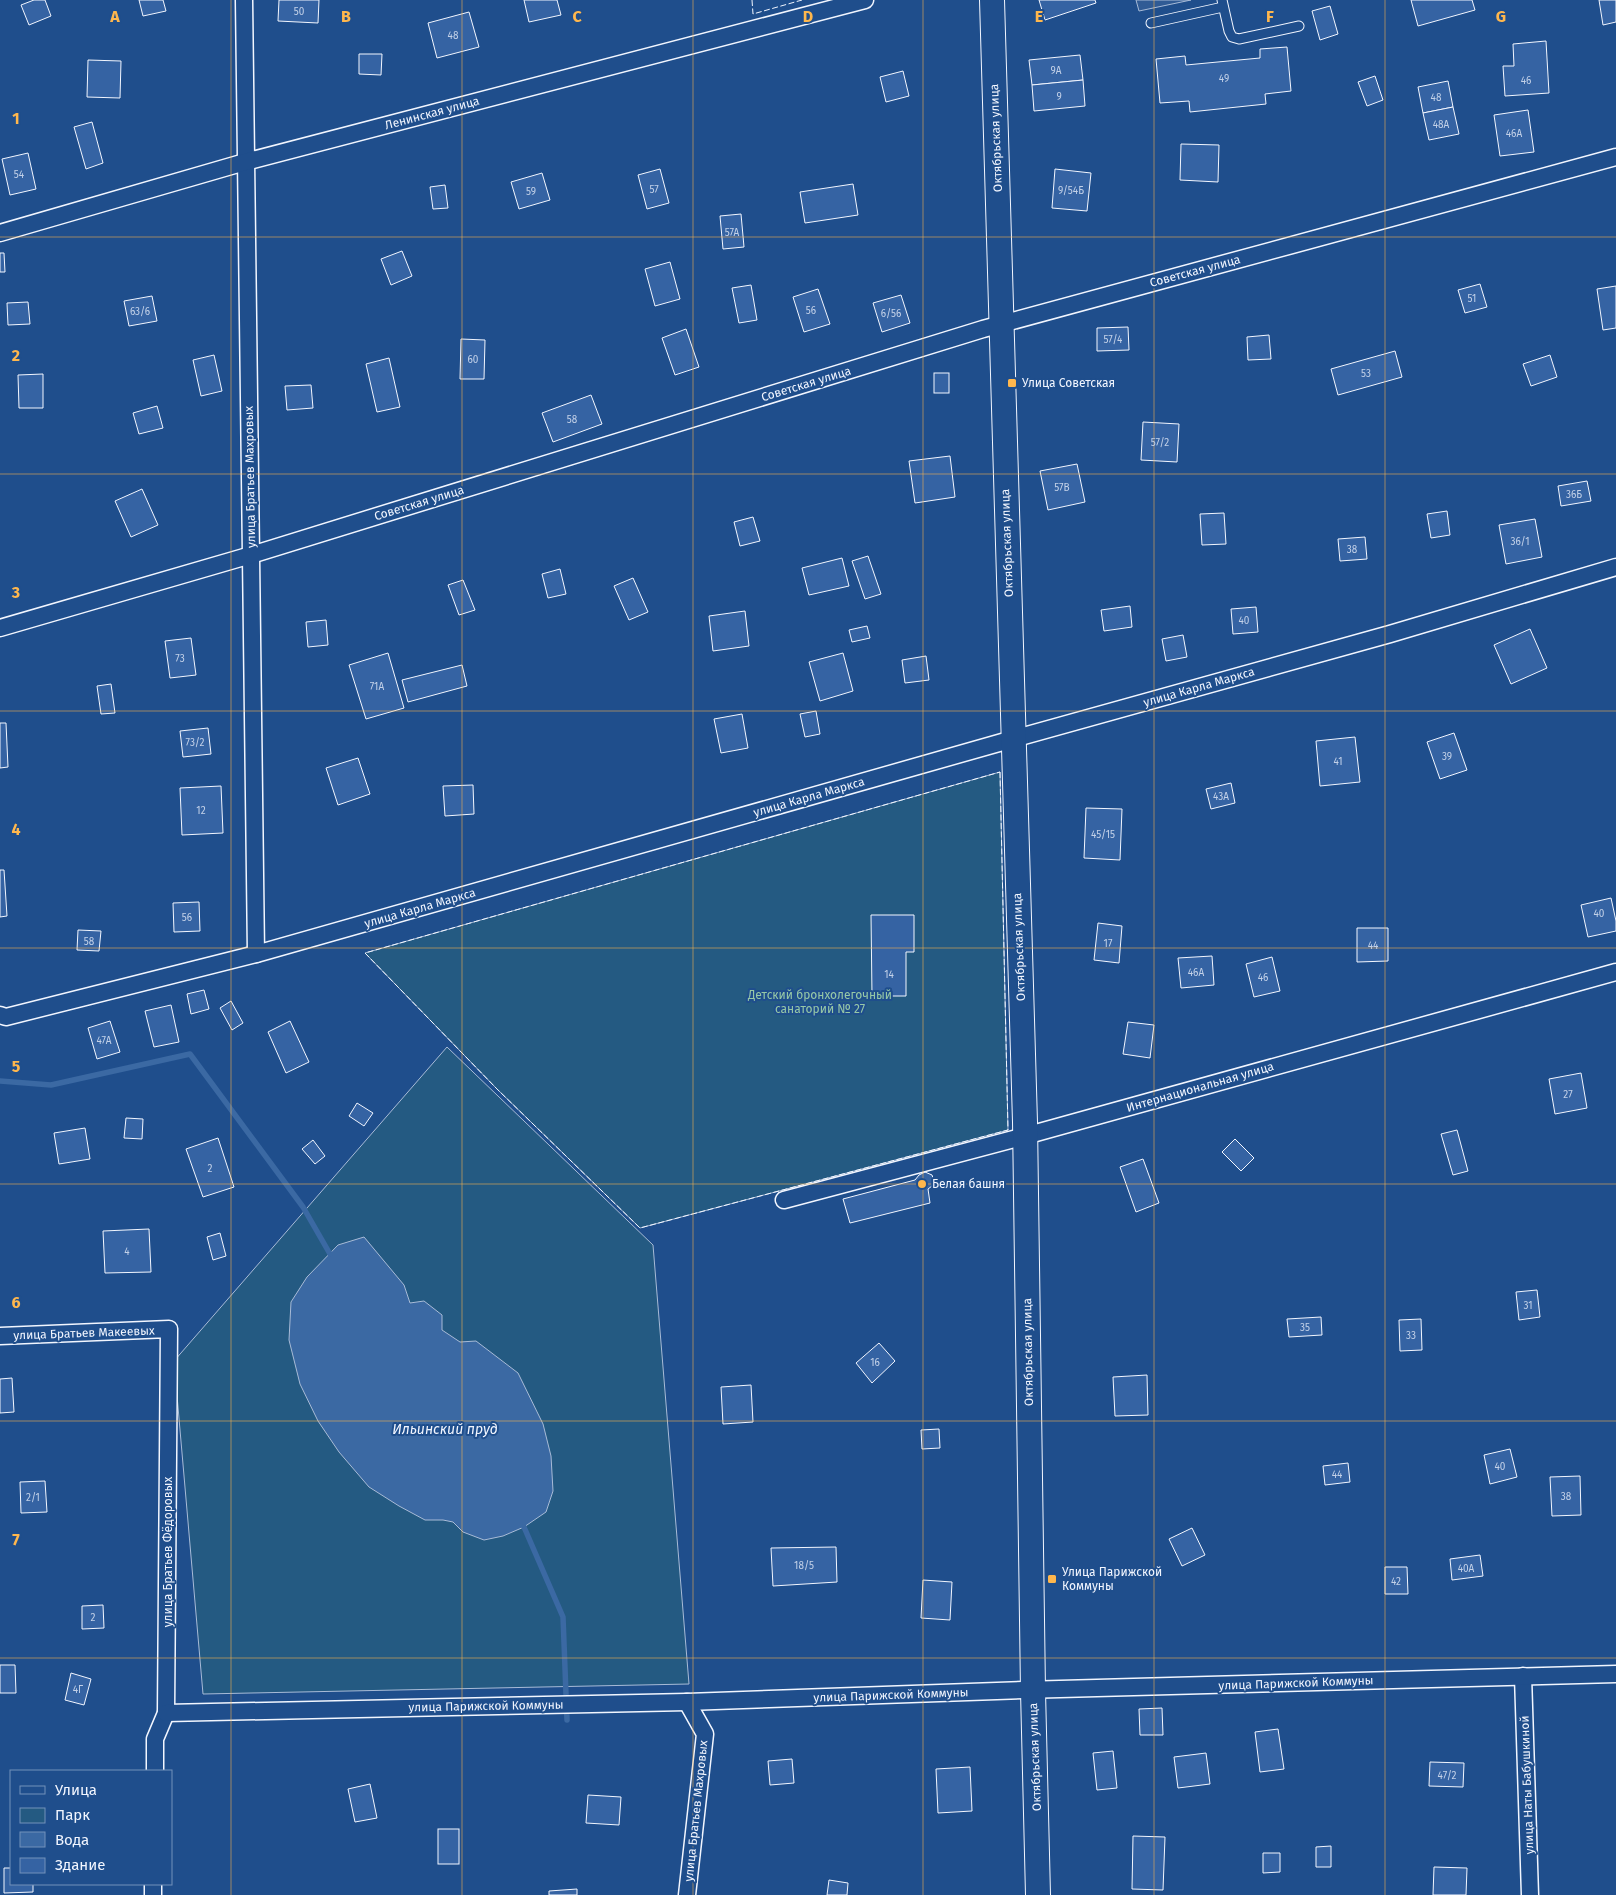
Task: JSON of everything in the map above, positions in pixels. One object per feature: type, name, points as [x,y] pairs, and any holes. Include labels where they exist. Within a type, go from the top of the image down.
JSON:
[{"type":"main road","name":"Октябрьская улица","points":[[992,0],[1025,1136],[1033,1691],[1038,1895]]},
{"type":"street","name":"улица Братьев Махровых","points":[[244,0],[256,954]]},
{"type":"street","name":"Ленинская улица","points":[[0,233],[245,162],[865,0]]},
{"type":"street","name":"Советская улица","points":[[0,628],[251,555],[1001,324],[1616,156]]},
{"type":"street","name":"улица Карла Маркса","points":[[0,1015],[6,1017],[256,954],[1390,634],[1616,567]]},
{"type":"street","name":"Интернациональная улица","points":[[784,1200],[1025,1136],[1616,972]]},
{"type":"street","name":"улица Братьев Макеевых","points":[[0,1336],[169,1330]]},
{"type":"street","name":"улица Братьев Фёдоровых","points":[[155,1770],[155,1738],[166,1713],[169,1330]]},
{"type":"street","name":"улица Парижской Коммуны","points":[[166,1713],[687,1702],[1616,1674]]},
{"type":"street","name":"улица Наты Бабушкиной","points":[[1523,1676],[1530,1895]]},
{"type":"street","name":"улица Братьев Махровых","points":[[687,1702],[705,1734],[687,1895]]},
{"type":"lane","points":[[1151,23],[1223,3],[1228,31],[1232,37],[1239,39],[1299,26]]},
{"type":"green space","name":"Детский бронхолегочный санаторий № 27","points":[[1000,772],[1008,1130],[640,1228],[497,1089],[365,953]]},
{"type":"green space","points":[[447,1047],[653,1245],[689,1684],[203,1694],[174,1361]]},
{"type":"shaded area","points":[[1136,0],[1191,0],[1139,11]]},
{"type":"water","name":"Ильинский пруд","points":[[364,1237],[404,1285],[410,1303],[424,1301],[442,1315],[442,1330],[460,1342],[476,1341],[518,1373],[543,1424],[551,1456],[553,1491],[546,1512],[524,1527],[503,1536],[484,1540],[463,1532],[453,1522],[425,1520],[369,1487],[339,1452],[318,1421],[300,1384],[289,1340],[291,1302],[307,1277],[338,1245]]},
{"type":"building","points":[[34,0],[45,0],[51,16],[29,25],[21,5]]},
{"type":"building","points":[[139,0],[163,0],[166,11],[143,16]]},
{"type":"building","points":[[279,0],[319,0],[318,23],[278,21]]},
{"type":"building","points":[[524,0],[557,0],[561,15],[529,22]]},
{"type":"building","points":[[1039,0],[1095,0],[1096,3],[1045,20]]},
{"type":"building","points":[[1411,0],[1472,0],[1475,10],[1418,26]]},
{"type":"building","points":[[1599,0],[1616,0],[1616,22],[1603,25]]},
{"type":"building","points":[[1330,6],[1338,34],[1320,40],[1312,11]]},
{"type":"building","points":[[469,12],[479,47],[437,58],[428,23]]},
{"type":"building","points":[[1546,41],[1549,93],[1505,96],[1503,66],[1514,66],[1513,44]]},
{"type":"building","points":[[1287,47],[1291,91],[1265,94],[1266,104],[1190,112],[1189,101],[1160,103],[1156,59],[1185,56],[1186,65],[1260,58],[1260,49]]},
{"type":"building","points":[[359,54],[382,54],[381,75],[359,74]]},
{"type":"building","points":[[1080,55],[1083,80],[1032,85],[1029,60]]},
{"type":"building","points":[[88,60],[121,61],[120,98],[87,97]]},
{"type":"building","points":[[903,71],[909,96],[886,102],[880,77]]},
{"type":"building","points":[[1375,76],[1383,100],[1367,106],[1358,82]]},
{"type":"building","points":[[1083,80],[1085,106],[1034,111],[1032,85]]},
{"type":"building","points":[[1448,81],[1453,107],[1423,113],[1418,87]]},
{"type":"building","points":[[1453,107],[1459,134],[1429,140],[1423,113]]},
{"type":"building","points":[[1528,110],[1534,152],[1500,156],[1494,115]]},
{"type":"building","points":[[92,122],[103,163],[86,169],[74,127]]},
{"type":"building","points":[[1181,144],[1219,145],[1218,182],[1180,180]]},
{"type":"building","points":[[28,153],[36,189],[10,195],[2,159]]},
{"type":"building","points":[[660,169],[669,203],[647,209],[638,175]]},
{"type":"building","points":[[1055,169],[1091,173],[1087,211],[1052,208]]},
{"type":"building","points":[[542,173],[550,200],[519,209],[511,182]]},
{"type":"building","points":[[853,184],[858,215],[805,223],[800,192]]},
{"type":"building","points":[[445,185],[448,208],[433,209],[430,187]]},
{"type":"building","points":[[741,214],[744,247],[723,249],[720,216]]},
{"type":"building","points":[[402,251],[412,276],[391,285],[381,259]]},
{"type":"building","points":[[0,253],[4,253],[5,272],[0,272]]},
{"type":"building","points":[[670,262],[680,299],[655,306],[645,269]]},
{"type":"building","points":[[1480,284],[1487,307],[1465,313],[1458,290]]},
{"type":"building","points":[[751,285],[757,320],[739,323],[732,288]]},
{"type":"building","points":[[1616,286],[1616,328],[1603,330],[1597,289]]},
{"type":"building","points":[[818,289],[830,324],[804,332],[793,297]]},
{"type":"building","points":[[901,295],[910,323],[882,332],[873,303]]},
{"type":"building","points":[[152,296],[157,321],[129,326],[124,301]]},
{"type":"building","points":[[28,302],[30,324],[8,325],[7,303]]},
{"type":"building","points":[[1128,327],[1129,350],[1097,351],[1097,328]]},
{"type":"building","points":[[686,329],[699,367],[675,375],[662,338]]},
{"type":"building","points":[[1269,335],[1271,359],[1248,360],[1247,337]]},
{"type":"building","points":[[461,339],[485,340],[484,379],[460,379]]},
{"type":"building","points":[[1395,351],[1402,377],[1338,395],[1331,369]]},
{"type":"building","points":[[214,355],[222,391],[201,396],[193,360]]},
{"type":"building","points":[[1550,355],[1557,377],[1531,386],[1523,364]]},
{"type":"building","points":[[389,358],[400,407],[377,412],[366,364]]},
{"type":"building","points":[[934,373],[949,373],[949,393],[934,393]]},
{"type":"building","points":[[43,374],[43,408],[19,408],[18,375]]},
{"type":"building","points":[[311,385],[313,408],[287,410],[285,386]]},
{"type":"building","points":[[591,395],[602,424],[553,442],[542,413]]},
{"type":"building","points":[[157,406],[163,428],[139,434],[133,413]]},
{"type":"building","points":[[1143,422],[1179,424],[1177,462],[1141,460]]},
{"type":"building","points":[[950,456],[955,497],[915,503],[909,461]]},
{"type":"building","points":[[1077,464],[1085,502],[1048,510],[1040,471]]},
{"type":"building","points":[[1587,481],[1591,501],[1561,506],[1558,486]]},
{"type":"building","points":[[142,489],[158,525],[131,537],[115,501]]},
{"type":"building","points":[[1447,511],[1450,535],[1431,538],[1427,514]]},
{"type":"building","points":[[1224,513],[1226,544],[1202,545],[1200,514]]},
{"type":"building","points":[[753,517],[760,541],[740,546],[734,522]]},
{"type":"building","points":[[1535,519],[1542,557],[1506,564],[1499,525]]},
{"type":"building","points":[[1365,537],[1367,559],[1340,561],[1338,539]]},
{"type":"building","points":[[868,556],[881,594],[865,599],[852,561]]},
{"type":"building","points":[[842,558],[849,586],[809,595],[802,568]]},
{"type":"building","points":[[560,569],[566,594],[548,598],[542,574]]},
{"type":"building","points":[[633,578],[648,612],[629,620],[614,586]]},
{"type":"building","points":[[463,580],[475,610],[459,615],[448,585]]},
{"type":"building","points":[[1130,606],[1132,627],[1104,631],[1101,610]]},
{"type":"building","points":[[1256,607],[1258,632],[1233,634],[1231,609]]},
{"type":"building","points":[[745,611],[749,646],[713,651],[709,616]]},
{"type":"building","points":[[326,620],[328,645],[308,647],[306,622]]},
{"type":"building","points":[[867,626],[870,638],[852,642],[849,630]]},
{"type":"building","points":[[1530,629],[1547,668],[1511,684],[1494,645]]},
{"type":"building","points":[[1183,635],[1187,657],[1166,661],[1162,639]]},
{"type":"building","points":[[191,638],[196,675],[170,678],[165,641]]},
{"type":"building","points":[[388,653],[404,708],[366,719],[349,665]]},
{"type":"building","points":[[843,653],[853,691],[820,701],[809,662]]},
{"type":"building","points":[[926,656],[929,680],[905,683],[902,660]]},
{"type":"building","points":[[462,665],[467,686],[408,702],[402,680]]},
{"type":"building","points":[[111,684],[115,713],[101,714],[97,686]]},
{"type":"building","points":[[816,711],[820,734],[805,737],[800,714]]},
{"type":"building","points":[[742,714],[748,748],[721,753],[714,719]]},
{"type":"building","points":[[0,723],[6,723],[8,767],[0,768]]},
{"type":"building","points":[[208,728],[211,754],[183,757],[180,731]]},
{"type":"building","points":[[1454,733],[1467,770],[1440,779],[1427,742]]},
{"type":"building","points":[[1355,737],[1360,782],[1320,786],[1316,741]]},
{"type":"building","points":[[358,758],[370,794],[338,805],[326,768]]},
{"type":"building","points":[[1231,783],[1235,803],[1211,809],[1206,789]]},
{"type":"building","points":[[473,785],[474,814],[445,816],[443,786]]},
{"type":"building","points":[[221,786],[223,833],[182,835],[180,788]]},
{"type":"building","points":[[1086,808],[1122,809],[1120,860],[1084,858]]},
{"type":"building","points":[[0,870],[4,870],[7,916],[0,917]]},
{"type":"building","points":[[1611,898],[1616,931],[1588,937],[1581,905]]},
{"type":"building","points":[[199,902],[200,931],[174,932],[173,903]]},
{"type":"building","points":[[871,915],[914,915],[914,952],[906,952],[906,996],[872,996]]},
{"type":"building","points":[[1098,923],[1122,926],[1119,963],[1094,960]]},
{"type":"building","points":[[1357,928],[1388,928],[1388,961],[1357,962]]},
{"type":"building","points":[[78,930],[101,931],[99,951],[77,950]]},
{"type":"building","points":[[1212,956],[1214,985],[1181,988],[1178,958]]},
{"type":"building","points":[[1272,957],[1280,991],[1254,997],[1246,964]]},
{"type":"building","points":[[204,990],[209,1009],[191,1014],[187,994]]},
{"type":"building","points":[[231,1001],[243,1023],[232,1030],[220,1008]]},
{"type":"building","points":[[171,1005],[179,1042],[154,1047],[145,1011]]},
{"type":"building","points":[[110,1021],[120,1052],[97,1059],[88,1028]]},
{"type":"building","points":[[290,1021],[309,1062],[286,1073],[268,1032]]},
{"type":"building","points":[[1128,1022],[1154,1025],[1150,1058],[1123,1054]]},
{"type":"building","points":[[1581,1073],[1587,1108],[1555,1114],[1549,1079]]},
{"type":"building","points":[[357,1103],[373,1113],[364,1126],[349,1116]]},
{"type":"building","points":[[126,1118],[143,1119],[142,1139],[124,1138]]},
{"type":"building","points":[[85,1128],[90,1159],[59,1164],[54,1133]]},
{"type":"building","points":[[1457,1130],[1468,1171],[1453,1175],[1441,1134]]},
{"type":"building","points":[[218,1138],[234,1187],[203,1197],[186,1149]]},
{"type":"building","points":[[1235,1139],[1254,1158],[1241,1171],[1222,1152]]},
{"type":"building","points":[[313,1140],[325,1156],[315,1164],[302,1149]]},
{"type":"building","points":[[1143,1159],[1159,1203],[1136,1212],[1120,1167]]},
{"type":"building","points":[[925,1172],[932,1175],[934,1181],[928,1189],[930,1203],[850,1223],[843,1199],[915,1180]]},
{"type":"building","points":[[149,1229],[151,1272],[105,1273],[103,1231]]},
{"type":"building","points":[[220,1233],[226,1256],[213,1260],[207,1237]]},
{"type":"building","points":[[1537,1290],[1540,1317],[1519,1320],[1516,1292]]},
{"type":"building","points":[[1321,1317],[1322,1335],[1289,1337],[1287,1319]]},
{"type":"building","points":[[1421,1319],[1422,1350],[1400,1351],[1399,1320]]},
{"type":"building","points":[[879,1343],[895,1361],[872,1383],[856,1363]]},
{"type":"building","points":[[1147,1375],[1148,1415],[1115,1416],[1113,1377]]},
{"type":"building","points":[[12,1378],[14,1412],[0,1413],[0,1379]]},
{"type":"building","points":[[751,1385],[753,1422],[723,1424],[721,1387]]},
{"type":"building","points":[[939,1429],[940,1448],[922,1449],[921,1430]]},
{"type":"building","points":[[1510,1449],[1517,1477],[1490,1484],[1484,1455]]},
{"type":"building","points":[[1348,1463],[1350,1482],[1325,1485],[1323,1466]]},
{"type":"building","points":[[1580,1476],[1581,1515],[1552,1516],[1550,1477]]},
{"type":"building","points":[[45,1481],[47,1512],[21,1513],[20,1482]]},
{"type":"building","points":[[1192,1528],[1205,1555],[1182,1566],[1169,1539]]},
{"type":"building","points":[[836,1547],[837,1582],[773,1586],[771,1548]]},
{"type":"building","points":[[1480,1555],[1483,1576],[1452,1580],[1450,1559]]},
{"type":"building","points":[[1385,1567],[1407,1567],[1408,1594],[1385,1594]]},
{"type":"building","points":[[923,1580],[952,1582],[950,1620],[921,1618]]},
{"type":"building","points":[[103,1605],[104,1628],[82,1629],[82,1606]]},
{"type":"building","points":[[0,1665],[15,1665],[16,1693],[0,1693]]},
{"type":"building","points":[[71,1673],[91,1679],[84,1705],[65,1700]]},
{"type":"building","points":[[1162,1708],[1163,1735],[1140,1735],[1139,1709]]},
{"type":"building","points":[[1278,1729],[1284,1769],[1260,1772],[1255,1732]]},
{"type":"building","points":[[1113,1751],[1117,1788],[1097,1790],[1093,1753]]},
{"type":"building","points":[[1206,1753],[1210,1784],[1178,1788],[1174,1757]]},
{"type":"building","points":[[792,1759],[794,1783],[770,1785],[768,1761]]},
{"type":"building","points":[[1430,1762],[1464,1763],[1463,1787],[1429,1786]]},
{"type":"building","points":[[970,1767],[972,1811],[938,1813],[936,1769]]},
{"type":"building","points":[[370,1784],[377,1818],[355,1822],[348,1789]]},
{"type":"building","points":[[588,1795],[621,1797],[619,1825],[586,1823]]},
{"type":"building","points":[[438,1829],[459,1829],[459,1864],[438,1864]]},
{"type":"building","points":[[1133,1836],[1165,1837],[1163,1890],[1132,1889]]},
{"type":"building","points":[[1331,1846],[1331,1867],[1316,1867],[1316,1847]]},
{"type":"building","points":[[1263,1853],[1280,1853],[1280,1872],[1263,1873]]},
{"type":"building","points":[[1434,1867],[1467,1868],[1466,1895],[1433,1895]]},
{"type":"building","points":[[4,1868],[10,1868],[10,1885],[33,1885],[33,1892],[4,1893]]},
{"type":"building","points":[[829,1880],[848,1883],[847,1895],[827,1895]]},
{"type":"building","points":[[577,1889],[577,1895],[549,1895],[549,1891]]},
{"type":"waterway","points":[[0,1081],[51,1085],[190,1054],[303,1207],[330,1254]]},
{"type":"waterway","points":[[524,1527],[563,1617],[567,1720]]},
{"type":"fence","points":[[752,0],[753,14],[802,0]]},
{"type":"fence","points":[[1000,772],[1008,1130],[640,1228],[497,1089],[365,953],[1000,772]]},
{"type":"place","name":"Улица Советская","points":[[1012,383]]},
{"type":"place","name":"Белая башня","points":[[922,1184]]},
{"type":"place","name":"Улица Парижской Коммуны","points":[[1052,1579]]}]
